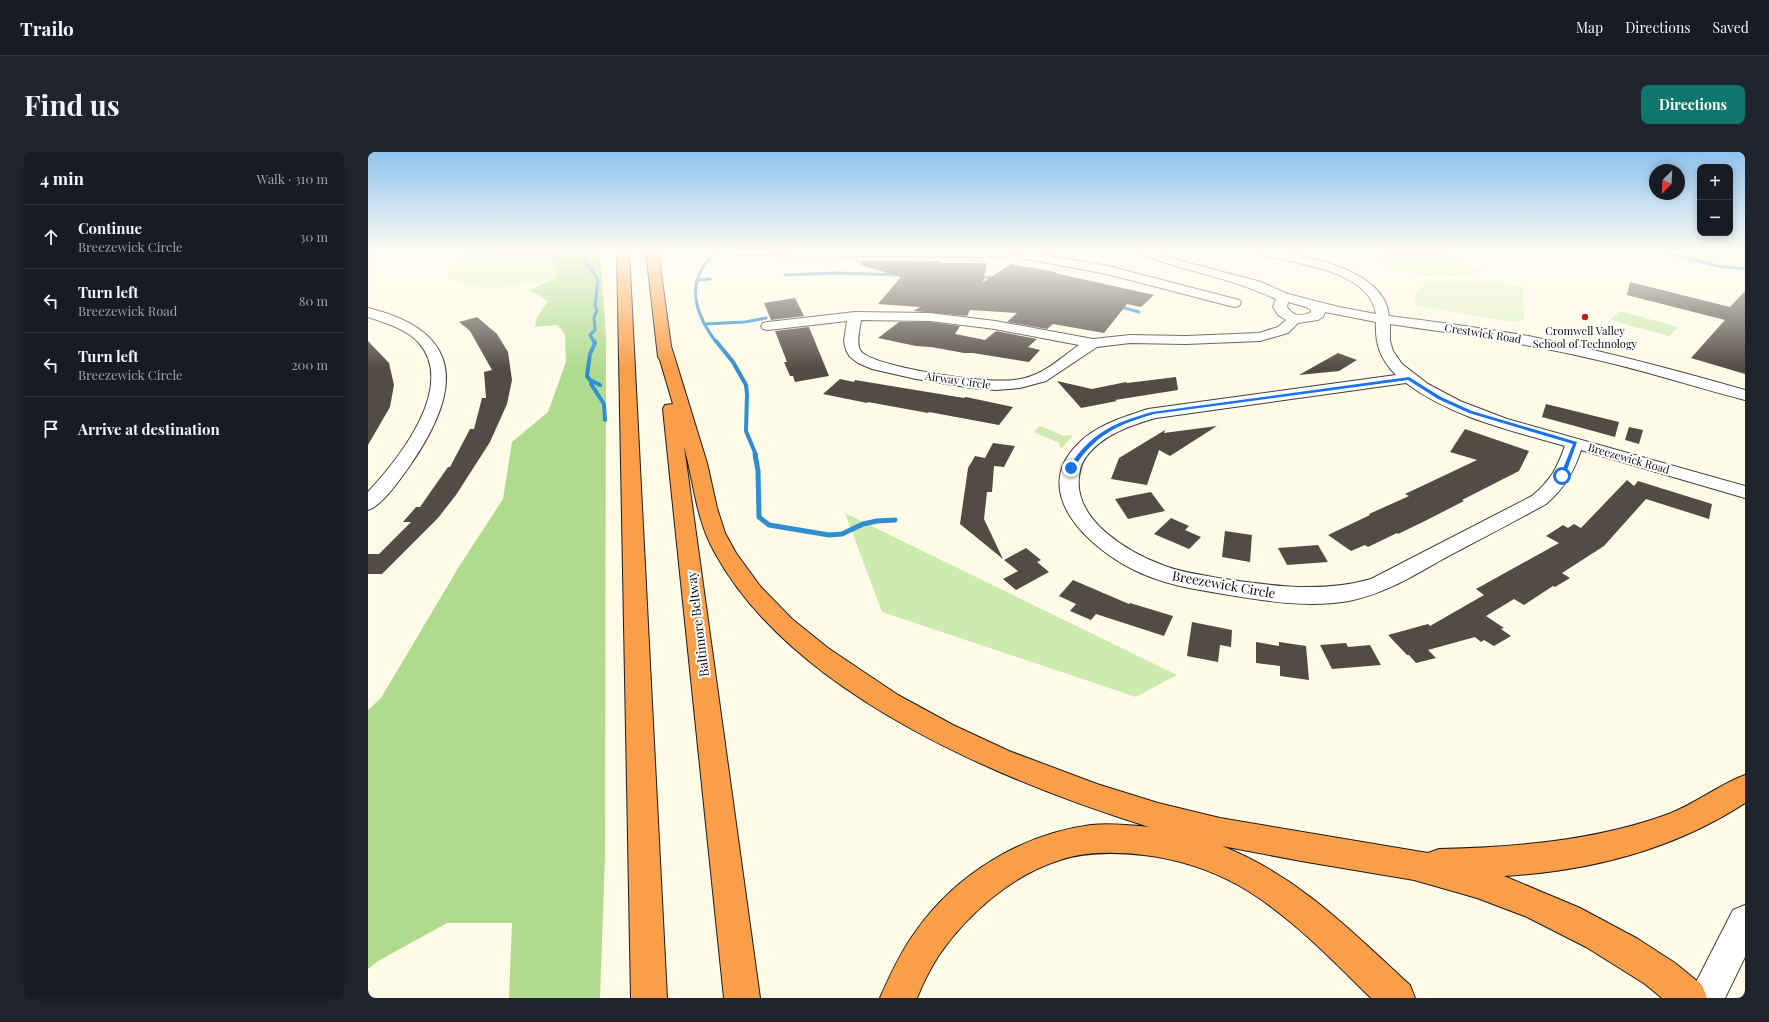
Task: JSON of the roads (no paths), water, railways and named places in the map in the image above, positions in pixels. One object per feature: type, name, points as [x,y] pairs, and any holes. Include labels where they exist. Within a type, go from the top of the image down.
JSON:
[{"type":"highway","points":[[624,290],[649,998]]},
{"type":"highway","name":"Baltimore Beltway","points":[[657,290],[742,998]]},
{"type":"highway","points":[[664,344],[699,466],[706,503],[715,533],[748,586],[770,612],[822,657],[859,684],[901,711],[987,755],[1094,796],[1218,831],[1288,846],[1413,865],[1465,878],[1510,894],[1607,940],[1656,970],[1689,998]]},
{"type":"highway","points":[[1413,865],[1482,863],[1595,850],[1655,833],[1722,804],[1745,788]]},
{"type":"highway","points":[[898,998],[916,963],[938,929],[964,901],[996,876],[1031,855],[1066,844],[1097,839],[1155,841],[1205,854],[1236,869],[1275,891],[1314,921],[1397,998]]},
{"type":"highway","points":[[1354,959],[1377,998]]},
{"type":"street","points":[[1186,290],[1234,303]]},
{"type":"street","points":[[1269,290],[1315,312]]},
{"type":"street","name":"Breezewick Road","points":[[1370,290],[1378,298],[1381,305],[1383,341],[1391,361],[1409,378],[1439,398],[1470,412],[1745,492]]},
{"type":"street","points":[[1283,297],[1280,305],[1282,312],[1286,316],[1295,319],[1304,319],[1315,312]]},
{"type":"street","points":[[368,312],[402,326],[425,341],[433,352],[438,363],[440,374],[439,388],[435,402],[422,433],[394,474],[368,504]]},
{"type":"street","name":"Crestwick Road","points":[[1315,312],[1366,320],[1382,320],[1475,332],[1557,346],[1640,366],[1745,395]]},
{"type":"street","name":"Airway Circle","points":[[768,326],[855,316],[930,317],[962,320],[1093,343],[1130,339],[1186,340],[1260,337],[1283,330],[1295,319]]},
{"type":"street","name":"Airway Circle","points":[[855,316],[851,348],[856,355],[885,368],[944,380],[983,385],[1009,385],[1031,381],[1047,375],[1079,350],[1093,343]]},
{"type":"street","name":"Breezewick Circle","points":[[1409,378],[1154,413],[1131,419],[1094,439],[1077,458],[1071,468],[1069,486],[1074,506],[1087,527],[1108,545],[1131,560],[1158,572],[1194,581],[1278,594],[1319,596],[1350,593],[1378,585],[1540,500],[1554,488],[1562,476],[1576,443]]},
{"type":"street","points":[[1706,998],[1745,922]]},
{"type":"waterway","points":[[594,342],[590,335],[595,330],[594,317],[597,311],[595,306],[597,290]]},
{"type":"waterway","points":[[695,290],[698,309],[705,324]]},
{"type":"waterway","points":[[1118,306],[1139,312]]},
{"type":"waterway","points":[[705,324],[745,322],[766,318]]},
{"type":"waterway","points":[[705,324],[716,342]]},
{"type":"waterway","points":[[592,381],[587,376],[590,354],[595,343],[594,341]]},
{"type":"waterway","points":[[716,341],[733,362],[746,385],[746,431],[756,455]]},
{"type":"waterway","points":[[592,381],[600,385]]},
{"type":"waterway","points":[[592,381],[591,384],[604,404],[605,420]]},
{"type":"waterway","points":[[755,454],[758,471],[759,517],[769,525],[829,535],[842,534],[863,524],[877,521],[895,520]]},
{"type":"place","name":"Cromwell Valley School of Technology","points":[[1585,317]]}]
